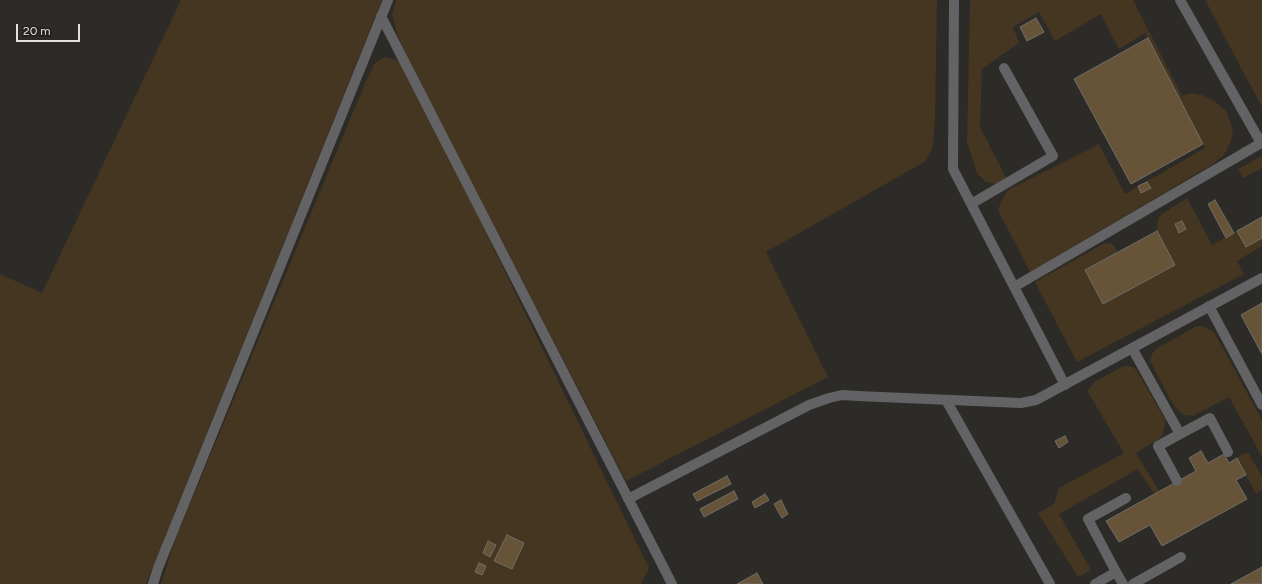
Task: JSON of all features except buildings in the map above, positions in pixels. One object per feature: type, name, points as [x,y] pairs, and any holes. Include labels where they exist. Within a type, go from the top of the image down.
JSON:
[{"type":"lane","points":[[153,584],[161,560],[388,0]]},
{"type":"lane","points":[[954,0],[953,169],[1065,385]]},
{"type":"lane","points":[[1014,287],[1261,143],[1180,0]]},
{"type":"lane","points":[[381,16],[672,584]]},
{"type":"lane","points":[[971,204],[1053,156],[1004,68]]},
{"type":"lane","points":[[628,499],[809,405],[829,398],[842,396],[1021,403],[1036,400],[1262,278]]},
{"type":"lane","points":[[1209,306],[1262,405]]},
{"type":"lane","points":[[1132,348],[1180,434]]},
{"type":"lane","points":[[946,400],[1050,584]]},
{"type":"lane","points":[[1177,481],[1158,446],[1210,418],[1228,452]]},
{"type":"lane","points":[[1123,584],[1088,519],[1126,498]]},
{"type":"lane","points":[[1133,584],[1181,557]]},
{"type":"lane","points":[[1095,584],[1116,572]]},
{"type":"shaded area","points":[[181,0],[382,0],[146,584],[0,584],[0,274],[42,293]]},
{"type":"shaded area","points":[[396,0],[937,0],[935,120],[933,146],[926,161],[766,252],[828,377],[626,481],[412,67],[397,34],[392,14]]},
{"type":"shaded area","points":[[970,0],[1133,0],[1182,96],[1192,93],[1202,95],[1214,101],[1226,111],[1233,130],[1231,141],[1224,155],[1213,164],[1030,272],[998,210],[1002,199],[1008,190],[1099,144],[1125,194],[1205,148],[1145,33],[1119,49],[1101,14],[1055,41],[1039,12],[1013,27],[1019,43],[982,69],[980,127],[1006,178],[996,184],[986,182],[977,173],[967,142]]},
{"type":"shaded area","points":[[1205,0],[1262,0],[1262,107]]},
{"type":"shaded area","points":[[385,57],[396,60],[406,68],[649,568],[641,584],[161,584],[175,540],[366,81],[375,63]]},
{"type":"shaded area","points":[[1262,156],[1262,168],[1243,178],[1238,169]]},
{"type":"shaded area","points":[[1187,198],[1212,245],[1262,217],[1262,246],[1237,261],[1244,274],[1077,362],[1035,282],[1105,243],[1112,244],[1117,252],[1085,270],[1103,304],[1175,265],[1157,231],[1157,226],[1159,217],[1162,214]]},
{"type":"shaded area","points":[[1202,326],[1214,332],[1262,420],[1262,457],[1229,397],[1193,416],[1184,415],[1176,408],[1170,399],[1150,361],[1152,354],[1156,349],[1195,327]]},
{"type":"shaded area","points":[[1122,367],[1133,367],[1137,371],[1166,421],[1162,436],[1136,453],[1159,491],[1154,494],[1138,469],[1059,514],[1091,570],[1078,577],[1038,513],[1054,504],[1059,488],[1124,453],[1088,390],[1094,382]]},
{"type":"shaded area","points":[[1246,453],[1249,454],[1262,476],[1262,490],[1256,494],[1237,458]]}]
